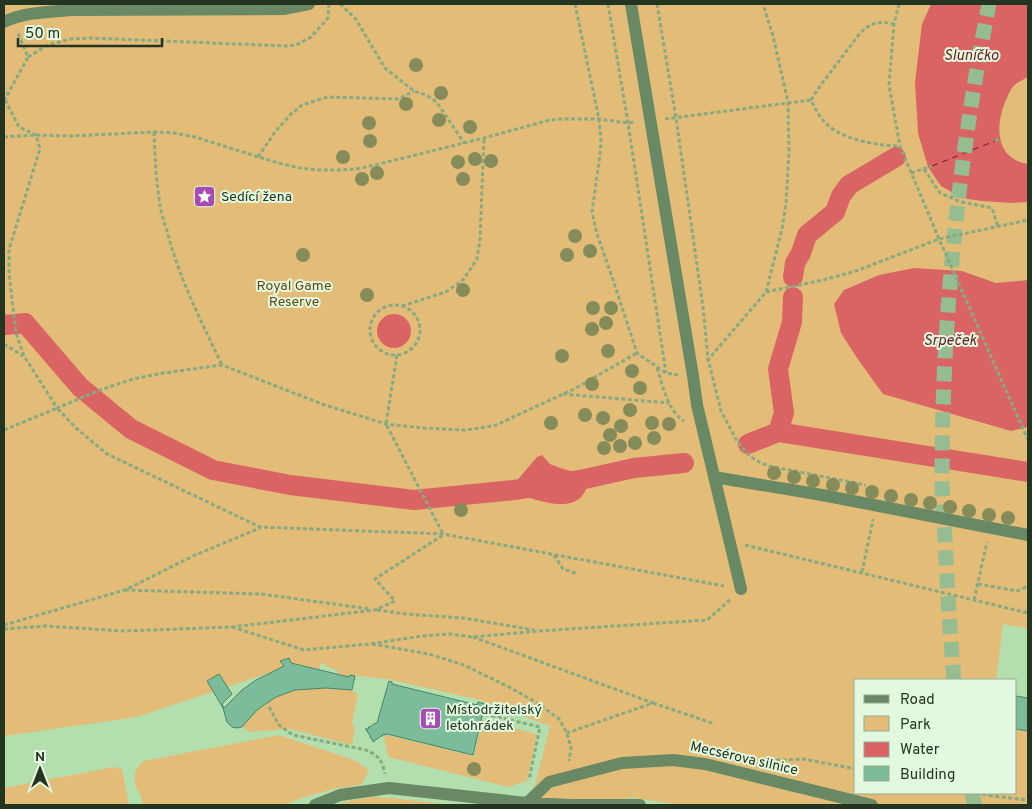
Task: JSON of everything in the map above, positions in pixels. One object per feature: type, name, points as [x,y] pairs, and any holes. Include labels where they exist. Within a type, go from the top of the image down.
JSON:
[{"type":"street","points":[[8,20],[39,13],[71,10],[283,9],[309,4]]},
{"type":"street","points":[[631,4],[697,405],[742,589]]},
{"type":"street","points":[[714,477],[1028,535]]},
{"type":"street","name":"Mecsérova silnice","points":[[549,782],[622,763],[673,760],[705,764],[872,805]]},
{"type":"street","points":[[526,802],[549,782]]},
{"type":"street","points":[[315,805],[340,795],[389,788],[526,802],[572,805],[640,805]]},
{"type":"path","points":[[329,4],[328,18],[311,37],[296,45],[90,38],[71,39],[48,45],[28,57],[4,101],[19,127],[36,135],[40,149],[9,249],[8,273],[16,333],[24,356],[57,408],[76,428],[107,454],[260,527],[444,534],[742,589]]},
{"type":"path","points":[[340,4],[355,18],[385,68],[414,90],[434,100],[464,143]]},
{"type":"path","points":[[575,4],[599,119],[601,141],[593,201],[593,220],[637,353],[666,373],[693,376],[766,292],[786,203],[789,152],[788,102],[773,36],[763,4]]},
{"type":"path","points":[[608,4],[666,373]]},
{"type":"path","points":[[657,4],[704,307],[708,359],[721,411],[736,442],[751,457],[761,463],[875,487]]},
{"type":"path","points":[[899,4],[894,24],[890,86],[900,146],[1028,440]]},
{"type":"path","points":[[8,20],[28,57]]},
{"type":"path","points":[[811,100],[868,25],[882,22],[894,24]]},
{"type":"path","points":[[258,157],[275,132],[302,105],[328,97],[398,99],[414,90]]},
{"type":"path","points":[[684,116],[811,100]]},
{"type":"path","points":[[811,100],[818,114],[829,127],[846,136],[881,145],[900,146]]},
{"type":"path","points":[[4,137],[174,133],[195,137],[300,168],[339,170],[375,165],[557,119],[599,119],[628,123]]},
{"type":"path","points":[[154,132],[159,198],[170,242],[180,273],[222,365]]},
{"type":"path","points":[[402,306],[415,315],[419,322],[420,337],[411,350],[405,354],[390,355],[377,348],[373,342],[370,328],[376,315],[388,307],[402,306],[446,292],[463,280],[476,259],[480,238],[484,138]]},
{"type":"path","points":[[912,173],[932,166]]},
{"type":"path","points":[[924,168],[940,193],[961,202],[992,208],[998,227]]},
{"type":"path","points":[[766,292],[856,271],[939,239],[1028,220]]},
{"type":"path","points":[[4,344],[24,356]]},
{"type":"path","points":[[4,430],[77,399],[133,379],[222,365],[322,404],[386,424],[465,430],[496,425],[562,394],[637,353]]},
{"type":"path","points":[[397,356],[386,424],[444,534]]},
{"type":"path","points":[[657,367],[669,403],[679,418],[704,434]]},
{"type":"path","points":[[562,394],[669,403]]},
{"type":"path","points":[[862,572],[876,506]]},
{"type":"path","points":[[4,624],[125,590],[195,555],[260,527]]},
{"type":"path","points":[[974,600],[990,528]]},
{"type":"path","points":[[4,629],[46,626],[123,631],[232,627],[375,610],[395,601],[375,579],[444,534]]},
{"type":"path","points":[[730,541],[1028,613]]},
{"type":"path","points":[[554,555],[563,569],[578,574]]},
{"type":"path","points":[[978,584],[1017,591],[1028,586]]},
{"type":"path","points":[[472,637],[707,620],[742,589]]},
{"type":"path","points":[[125,590],[261,594],[406,614],[463,618],[539,631]]},
{"type":"path","points":[[232,627],[304,650],[369,644],[422,636],[450,634],[472,637],[714,724]]},
{"type":"path","points":[[369,644],[429,654],[464,665],[539,704],[558,720],[567,733],[571,748],[568,766],[549,782]]},
{"type":"path","points":[[567,733],[653,703]]},
{"type":"path","points":[[269,707],[279,725],[293,734],[366,750],[381,760]]},
{"type":"path","points":[[485,714],[540,727],[526,802]]},
{"type":"path","points":[[754,761],[803,759],[854,769]]},
{"type":"path","points":[[982,794],[1028,800]]},
{"type":"green space","name":"Royal Game Reserve","points":[[4,4],[931,4],[922,24],[924,152],[928,167],[941,186],[1011,203],[1028,202],[1028,280],[996,283],[962,271],[879,275],[844,290],[834,304],[1010,431],[1028,427],[1028,629],[1003,624],[996,679],[854,679],[854,794],[1017,794],[1017,729],[1028,731],[1028,805],[681,805],[633,798],[530,805],[550,726],[480,700],[387,679],[350,675],[349,677],[337,673],[337,670],[321,663],[319,669],[296,664],[137,717],[4,736]],"holes":[[[546,459],[554,466],[584,475],[508,491],[521,475]]]},
{"type":"green space","points":[[1028,77],[1028,164],[1017,161],[1003,148],[999,129],[1003,108],[1012,88]]},
{"type":"green space","points":[[326,688],[352,690],[358,695],[352,723],[355,728],[352,745],[290,729],[251,732],[242,727],[253,714],[279,695],[299,689]]},
{"type":"green space","points":[[482,720],[537,734],[527,781],[508,787],[388,757],[384,737],[387,735],[474,756]]},
{"type":"green space","points":[[279,735],[354,760],[369,770],[362,784],[321,792],[285,805],[143,805],[134,778],[136,770],[143,761]]},
{"type":"green space","points":[[114,767],[122,769],[129,805],[4,805],[4,788]]},
{"type":"green space","points":[[372,797],[391,798],[453,805],[334,805]]},
{"type":"water","name":"Sluníčko","points":[[931,4],[1028,4],[1028,77],[1012,88],[1003,108],[999,129],[1003,148],[1017,161],[1028,164],[1028,202],[1011,203],[968,199],[941,186],[928,167],[918,133],[915,82],[922,24]]},
{"type":"water","name":"Srpeček","points":[[914,268],[962,271],[996,283],[1028,280],[1028,427],[1011,431],[883,394],[857,358],[841,333],[834,304],[844,290],[879,275]]},
{"type":"water","points":[[394,314],[401,315],[406,319],[410,324],[410,338],[406,343],[401,347],[394,348],[387,347],[382,343],[378,338],[377,331],[378,324],[382,319],[387,315]]},
{"type":"water","points":[[542,455],[550,464],[584,475],[589,484],[580,498],[565,504],[555,504],[508,491],[537,457]]},
{"type":"building","points":[[289,658],[291,663],[349,677],[350,675],[355,676],[352,690],[326,688],[295,690],[276,697],[267,703],[257,710],[242,727],[232,727],[227,722],[223,708],[207,681],[219,674],[232,694],[222,704],[224,708],[242,690],[256,680],[284,666],[280,661]]},
{"type":"building","name":"Místodržitelský letohrádek","points":[[389,681],[392,684],[477,705],[478,702],[486,704],[473,755],[387,734],[382,735],[373,742],[365,729],[377,723]]},
{"type":"building","points":[[1017,696],[1028,698],[1028,731],[1017,729]]},
{"type":"waterway","points":[[793,277],[795,263],[801,253],[807,235],[835,212],[841,196],[849,185],[896,157]]},
{"type":"waterway","points":[[778,432],[784,413],[778,369],[792,322],[793,297]]},
{"type":"waterway","points":[[4,324],[25,323],[80,387],[131,429],[213,470],[290,485],[414,500],[514,490],[580,480],[634,468],[684,463]]},
{"type":"waterway","points":[[748,444],[778,432],[1028,472]]},
{"type":"ferry route","points":[[932,166],[995,141]]},
{"type":"tunnel","points":[[954,679],[942,487],[945,360],[954,241],[961,181],[978,63],[989,4]]},
{"type":"tunnel","points":[[972,794],[975,805]]},
{"type":"place","name":"Sedící žena","points":[[205,197]]},
{"type":"place","name":"Místodržitelský letohrádek","points":[[430,718]]}]
